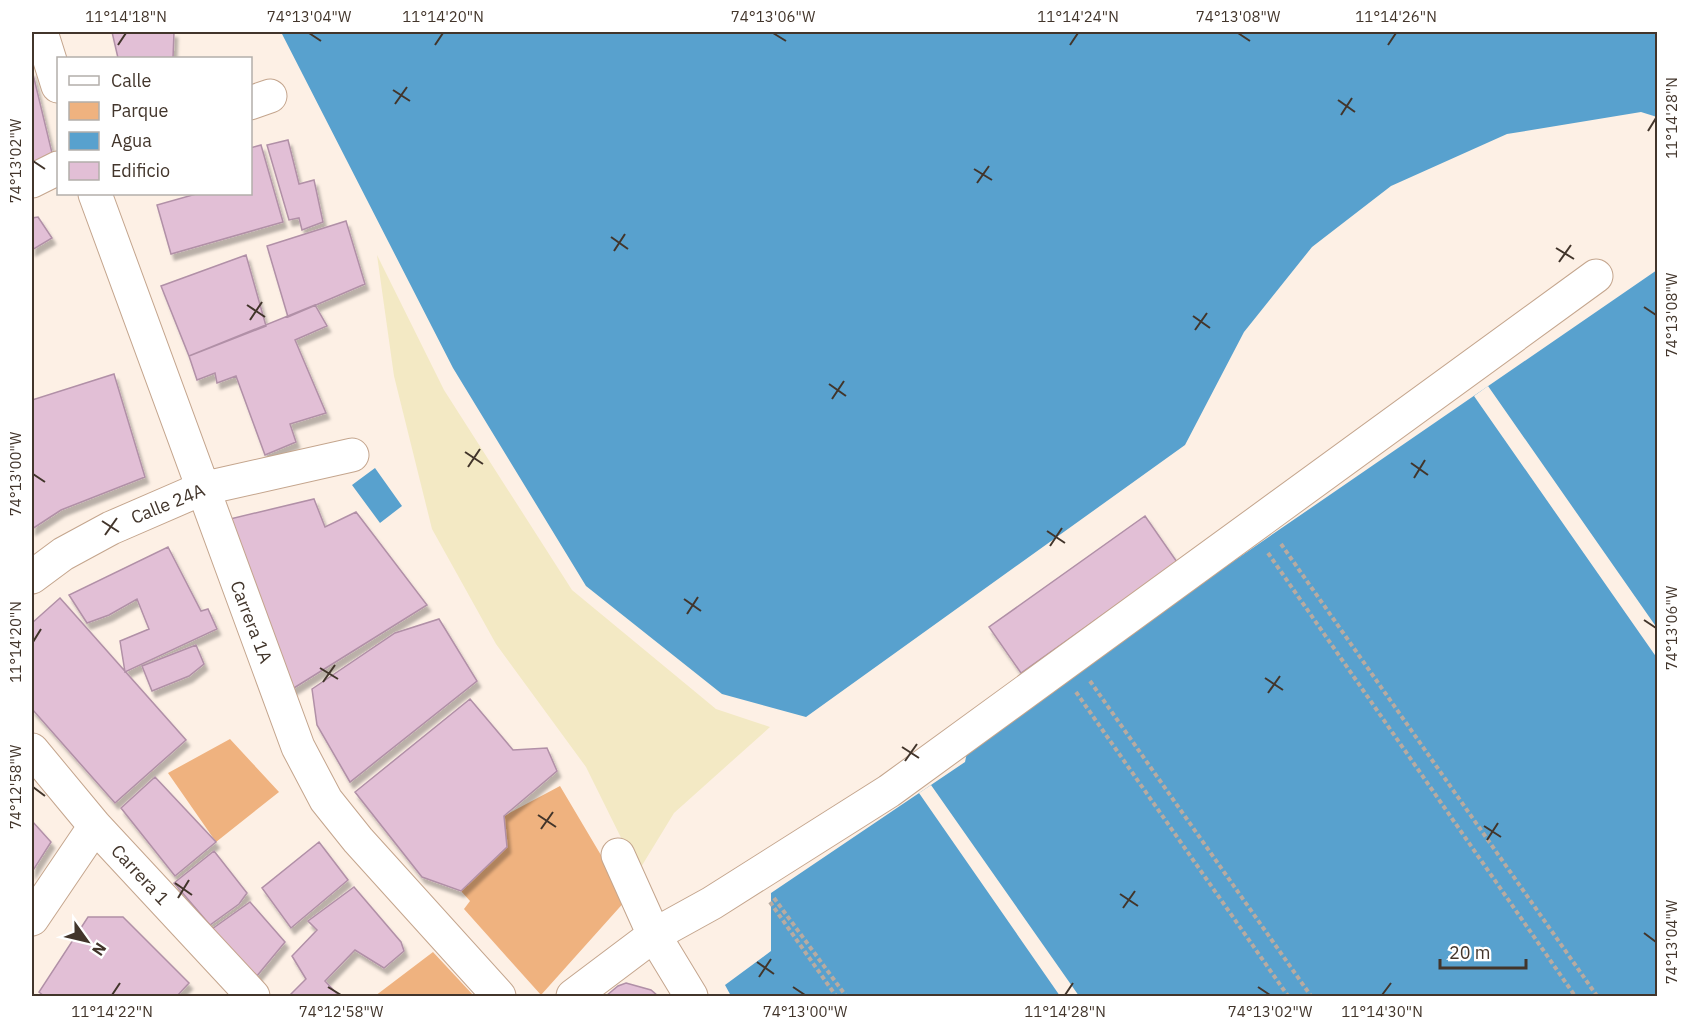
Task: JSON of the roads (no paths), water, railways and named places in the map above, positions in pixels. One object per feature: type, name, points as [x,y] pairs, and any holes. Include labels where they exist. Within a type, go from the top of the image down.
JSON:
[{"type":"street","points":[[41,32],[57,83]]},
{"type":"street","points":[[32,181],[57,168]]},
{"type":"street","name":"Carrera 1A","points":[[95,195],[201,489],[298,747],[326,800],[358,840],[499,996]]},
{"type":"street","points":[[573,996],[654,935],[711,903],[889,791],[1596,276]]},
{"type":"street","name":"Calle 24A","points":[[32,577],[63,554],[111,528],[201,489],[352,455]]},
{"type":"street","name":"Carrera 1","points":[[32,750],[95,826],[253,996]]},
{"type":"street","points":[[32,919],[95,826]]},
{"type":"street","points":[[618,855],[654,935],[691,996]]},
{"type":"water","points":[[281,32],[1657,32],[1657,117],[1641,112],[1507,134],[1391,186],[1312,247],[1244,332],[1185,445],[806,717],[722,694],[586,586],[453,368]]},
{"type":"water","points":[[1657,270],[1657,996],[731,996],[725,985],[771,951],[771,893],[965,762],[969,743]]},
{"type":"water","points":[[375,468],[402,506],[380,523],[352,485]]}]
